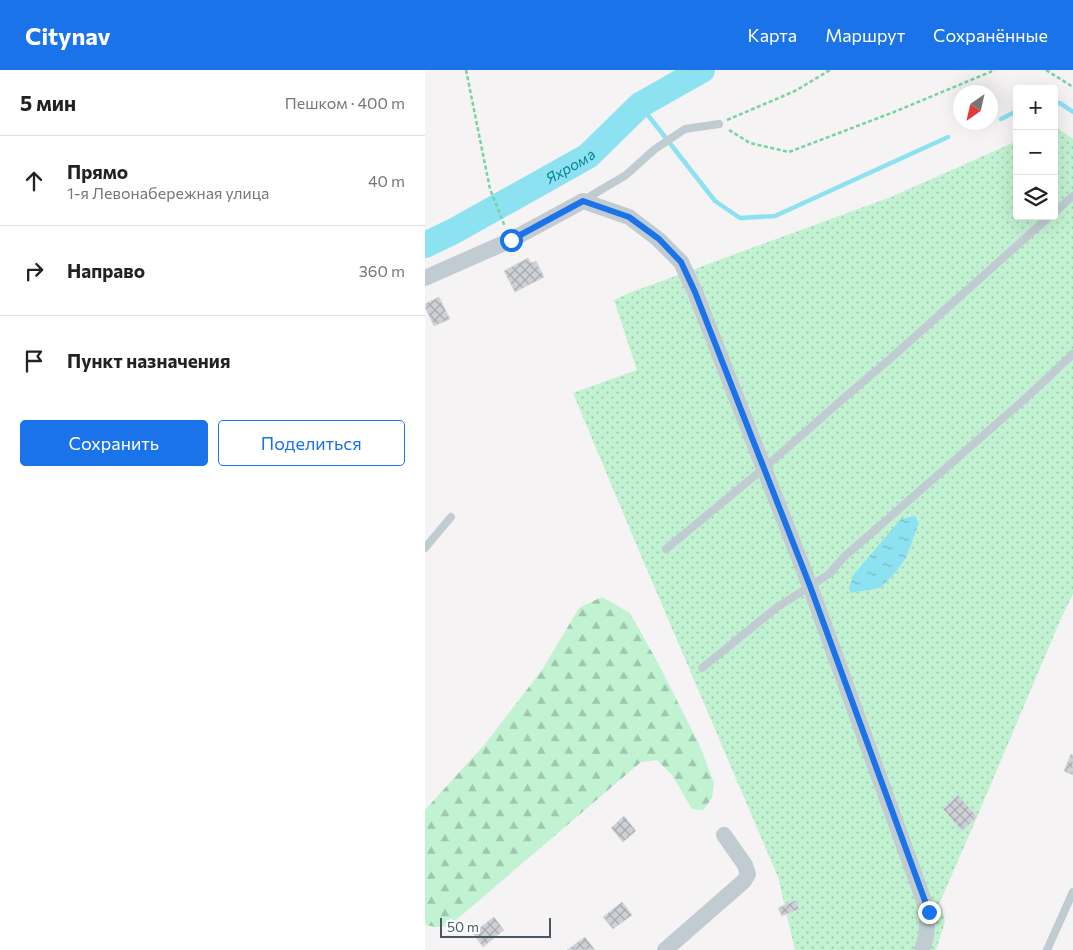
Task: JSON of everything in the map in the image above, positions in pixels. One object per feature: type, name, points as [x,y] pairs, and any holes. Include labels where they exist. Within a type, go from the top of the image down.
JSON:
[{"type":"street","points":[[425,278],[511,240],[583,201],[629,217],[659,239],[681,262],[695,292],[810,586],[929,912],[926,937],[921,950]]},
{"type":"street","points":[[665,950],[744,881],[748,874],[745,865],[724,835]]},
{"type":"lane","points":[[583,201],[626,175],[655,149],[685,129],[719,124]]},
{"type":"lane","points":[[1058,209],[1073,196]]},
{"type":"lane","points":[[666,549],[764,468],[891,358],[1046,220]]},
{"type":"lane","points":[[702,668],[776,608],[829,574],[844,557],[1019,404],[1073,354]]},
{"type":"lane","points":[[425,548],[451,517]]},
{"type":"lane","points":[[1047,950],[1073,892]]},
{"type":"path","points":[[466,70],[490,189],[504,224]]},
{"type":"path","points":[[719,124],[795,91],[830,70]]},
{"type":"path","points":[[719,124],[750,143],[789,152],[894,112],[995,70]]},
{"type":"path","points":[[1046,70],[1073,87]]},
{"type":"green space","points":[[1058,129],[1073,139],[1073,594],[940,902],[945,922],[936,950],[795,950],[778,877],[573,393],[637,370],[614,300],[891,197],[1013,143],[1013,220],[1058,220]],"holes":[[[915,516],[919,523],[906,558],[880,588],[851,593]]]},
{"type":"green space","points":[[602,597],[630,613],[658,663],[699,744],[714,783],[712,798],[703,810],[692,809],[672,775],[657,760],[641,762],[449,926],[436,927],[425,925],[425,810],[485,744],[542,670],[579,608]]},
{"type":"water","points":[[915,516],[919,523],[906,558],[895,573],[880,588],[851,593],[849,588],[854,574],[901,519]]},
{"type":"building","points":[[528,258],[531,263],[536,261],[544,277],[515,292],[504,271]]},
{"type":"building","points":[[439,297],[450,319],[434,326],[425,304]]},
{"type":"building","points":[[1071,754],[1073,755],[1073,775],[1064,771]]},
{"type":"building","points":[[958,795],[977,817],[962,831],[943,809]]},
{"type":"building","points":[[624,816],[636,831],[623,842],[611,828]]},
{"type":"building","points":[[796,900],[799,909],[782,916],[778,908]]},
{"type":"building","points":[[622,902],[632,915],[613,929],[603,917]]},
{"type":"building","points":[[494,917],[504,930],[483,947],[473,933]]},
{"type":"building","points":[[585,937],[595,950],[567,950]]},
{"type":"waterway","name":"Яхрома","points":[[425,245],[454,231],[588,156],[640,105],[702,70]]},
{"type":"waterway","points":[[1058,103],[1073,112]]},
{"type":"waterway","points":[[640,105],[715,201],[740,218],[775,216],[948,137]]},
{"type":"waterway","points":[[1001,119],[1013,113]]},
{"type":"route","points":[[511,240],[583,201],[629,217],[659,239],[681,262],[695,292],[810,586],[929,912]]}]
